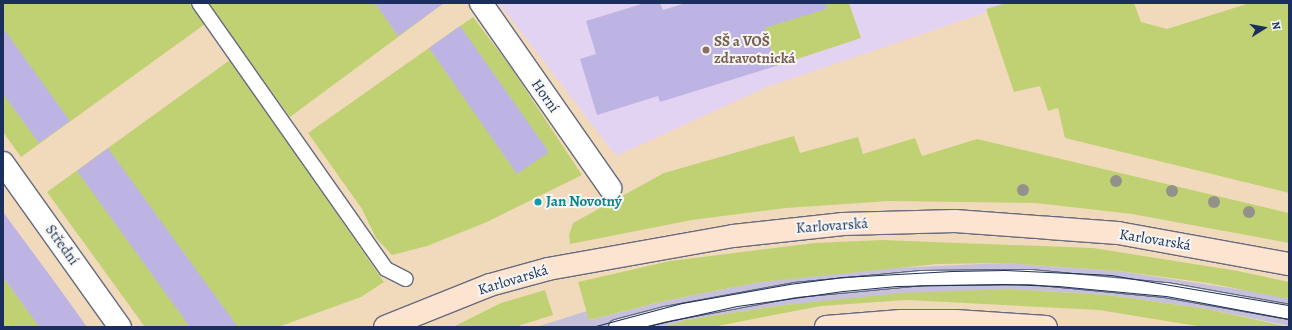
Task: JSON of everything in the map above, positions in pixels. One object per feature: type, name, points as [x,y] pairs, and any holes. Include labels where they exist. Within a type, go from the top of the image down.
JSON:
[{"type":"main road","name":"Karlovarská","points":[[385,327],[490,285],[548,269],[726,237],[843,224],[955,221],[1118,233],[1289,264]]},
{"type":"main road","points":[[826,327],[941,321],[1046,327]]},
{"type":"street","name":"Horní","points":[[481,3],[610,188]]},
{"type":"street","name":"Střední","points":[[3,163],[120,327]]},
{"type":"lane","points":[[199,3],[386,269],[406,279]]},
{"type":"lane","points":[[616,327],[666,314],[795,290],[922,278],[1030,277],[1166,290],[1289,312]]},
{"type":"shaded area","name":"SŠ a VOŠ zdravotnická","points":[[499,3],[1013,3],[767,87],[616,156]]},
{"type":"shaded area","points":[[1004,263],[1119,271],[1269,294],[1289,299],[1289,326],[1207,309],[1108,295],[1009,289],[784,305],[686,320],[661,327],[536,327],[587,311],[590,320],[664,301],[760,282],[869,269]]},
{"type":"green space","points":[[3,3],[189,3],[205,24],[21,157],[3,132]]},
{"type":"green space","points":[[207,3],[444,3],[290,117]]},
{"type":"green space","points":[[781,3],[849,3],[861,38],[776,66],[765,28]]},
{"type":"green space","points":[[1006,3],[1134,3],[1141,22],[1167,29],[1250,3],[1289,3],[1289,193],[1065,138],[1058,108],[1048,111],[1040,86],[1014,92],[986,9]]},
{"type":"green space","points":[[473,17],[510,66],[582,175],[487,222],[427,246],[392,255],[376,238],[362,209],[308,133]]},
{"type":"green space","points":[[230,60],[384,282],[361,297],[278,327],[145,327],[47,192]]},
{"type":"green space","points":[[794,136],[800,153],[858,137],[863,154],[915,138],[922,156],[977,139],[1289,213],[1289,243],[1132,214],[1036,203],[889,201],[786,208],[692,220],[570,244],[569,235],[573,223],[664,173]]},
{"type":"green space","points":[[882,240],[1093,248],[1238,271],[1289,282],[1289,299],[1208,283],[1119,271],[1004,263],[937,264],[760,282],[664,301],[589,320],[578,282],[670,261],[815,243]]},
{"type":"green space","points":[[3,277],[40,327],[3,327]]},
{"type":"green space","points":[[1009,289],[1108,295],[1207,309],[1289,327],[1203,327],[1099,310],[906,300],[821,306],[712,327],[661,327],[686,320],[784,305],[902,293]]},
{"type":"green space","points":[[545,290],[553,315],[515,327],[453,327],[501,303]]},
{"type":"building","points":[[375,3],[444,3],[398,36]]},
{"type":"building","name":"SŠ a VOŠ zdravotnická","points":[[645,3],[660,3],[663,10],[686,3],[825,3],[826,9],[765,28],[776,66],[660,102],[658,96],[597,115],[580,59],[596,54],[586,21]]},
{"type":"building","points":[[460,26],[549,152],[517,174],[429,48]]},
{"type":"building","points":[[3,28],[70,121],[39,143],[3,94]]},
{"type":"building","points":[[108,148],[238,327],[190,327],[77,171]]},
{"type":"building","points":[[3,212],[87,327],[39,327],[3,277]]},
{"type":"tram line","points":[[592,327],[682,303],[789,284],[843,277],[952,271],[1005,270],[1111,275],[1289,305]]},
{"type":"tram line","points":[[643,327],[737,306],[843,291],[897,286],[1004,284],[1058,286],[1166,296],[1289,319]]},
{"type":"place","name":"SŠ a VOŠ zdravotnická","points":[[706,50]]},
{"type":"place","name":"Jan Novotný","points":[[538,202]]}]
